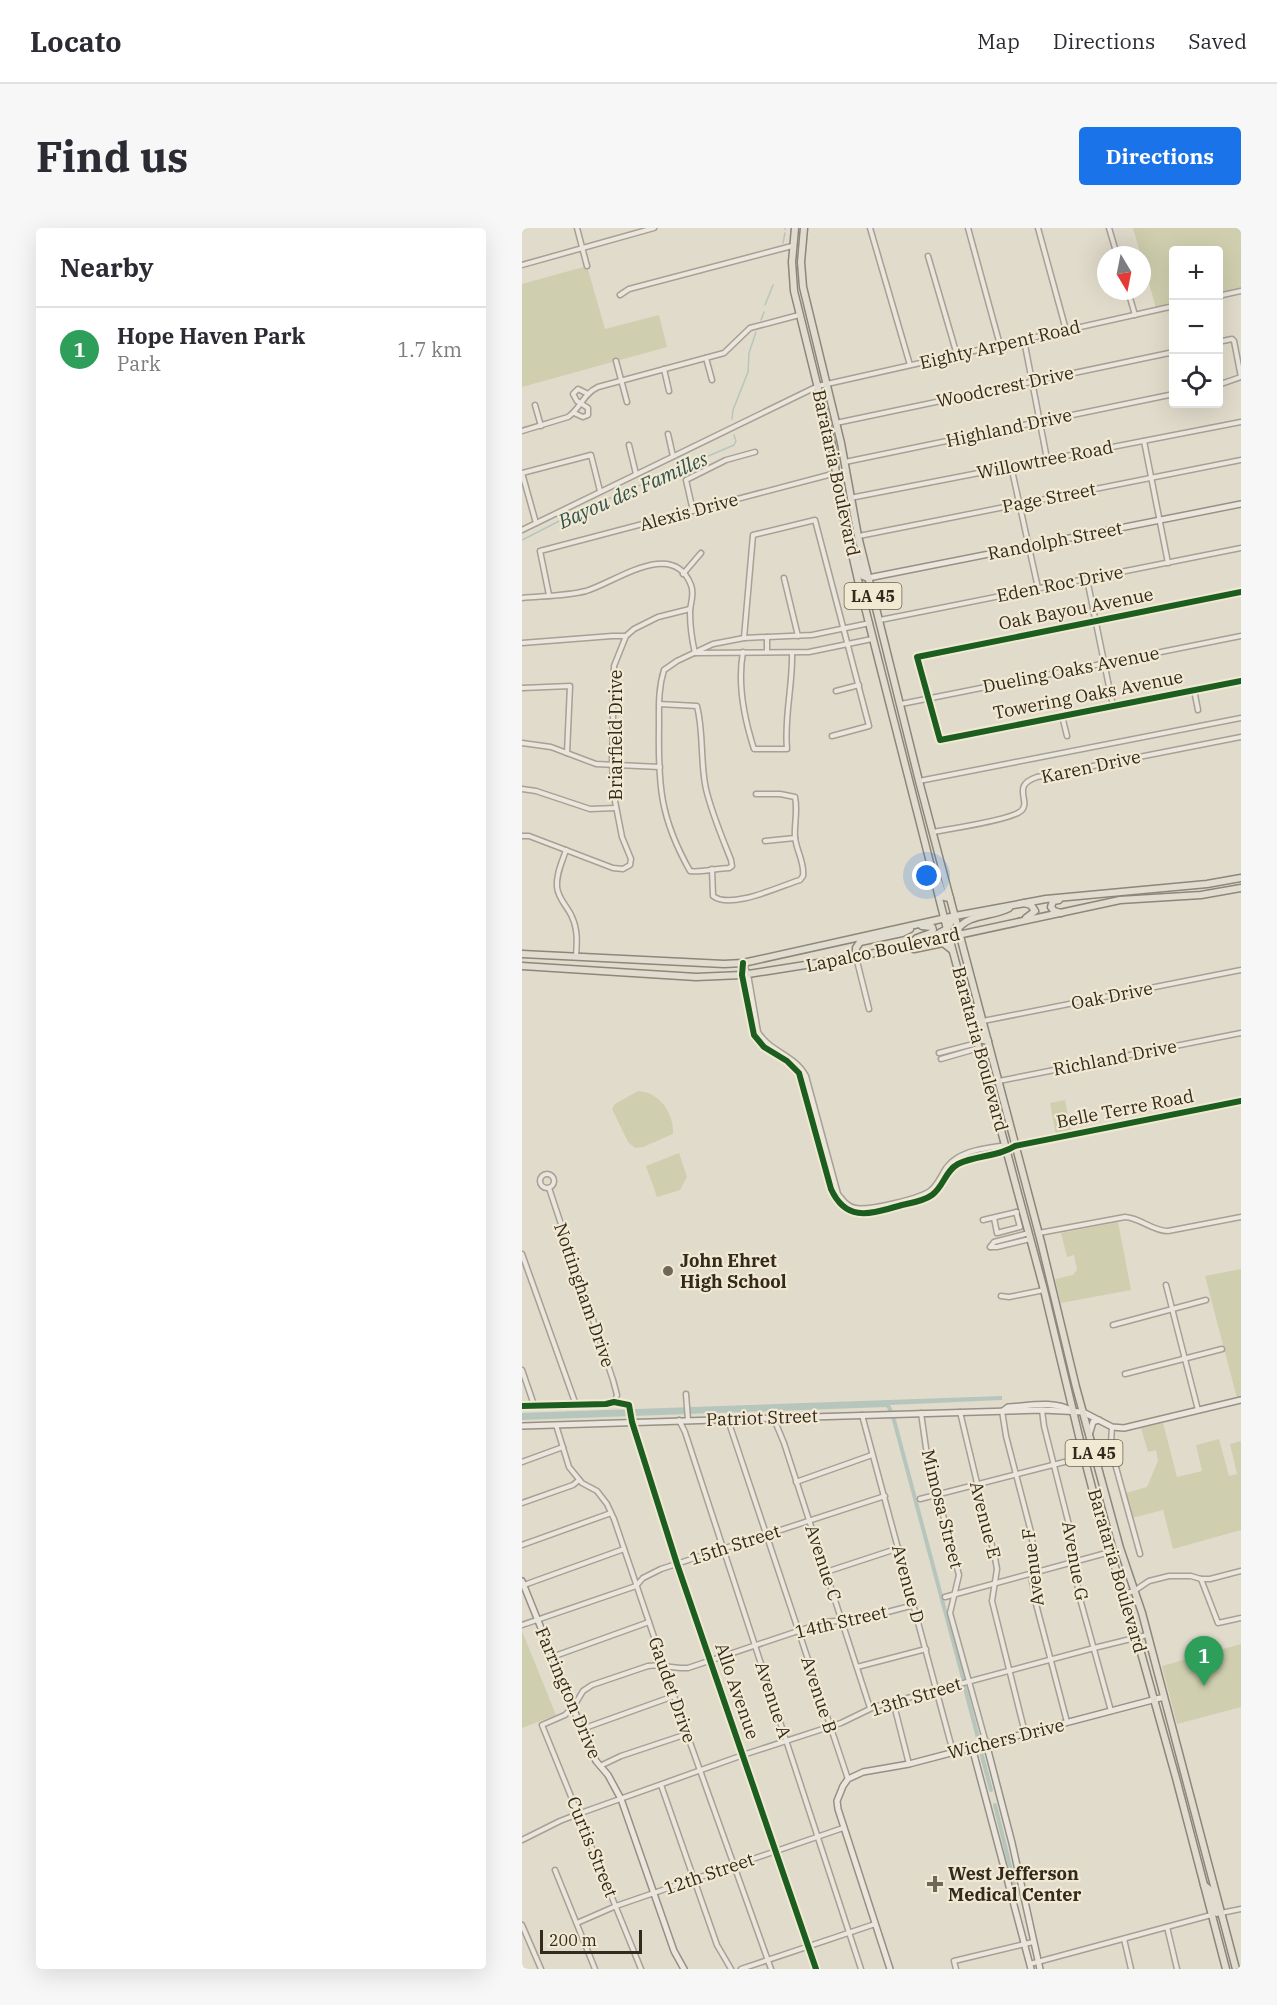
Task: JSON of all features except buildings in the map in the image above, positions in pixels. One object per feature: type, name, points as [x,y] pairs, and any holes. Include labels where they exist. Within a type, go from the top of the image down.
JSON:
[{"type":"main road","name":"Barataria Boulevard","points":[[795,228],[792,246],[792,278],[799,315],[832,445],[840,501],[852,556],[947,929],[954,936],[974,989],[983,1021],[1089,1435],[1120,1548],[1148,1635],[1236,1969]]},
{"type":"main road","name":"Barataria Boulevard","points":[[804,228],[802,275],[813,329],[836,423],[849,497],[868,578],[950,898],[954,916],[954,953],[1007,1148],[1020,1211],[1027,1225],[1044,1290],[1084,1457],[1110,1552],[1137,1636],[1226,1969]]},
{"type":"main road","points":[[799,315],[806,318],[813,329]]},
{"type":"main road","points":[[832,445],[840,462],[844,463]]},
{"type":"main road","points":[[837,473],[841,476],[849,497]]},
{"type":"main road","points":[[852,556],[857,557],[863,576],[868,578]]},
{"type":"main road","points":[[870,623],[875,623],[884,637]]},
{"type":"main road","points":[[887,689],[901,704]]},
{"type":"main road","points":[[891,706],[897,709],[905,720]]},
{"type":"main road","points":[[908,774],[920,781]]},
{"type":"main road","points":[[910,784],[922,792]]},
{"type":"main road","points":[[920,823],[933,832]]},
{"type":"main road","points":[[923,832],[935,840]]},
{"type":"main road","points":[[933,872],[937,875],[945,898],[950,898]]},
{"type":"main road","name":"Lapalco Boulevard","points":[[522,954],[743,963],[954,916],[1019,904],[1086,894],[1207,884],[1241,878]]},
{"type":"main road","name":"Lapalco Boulevard","points":[[522,966],[716,977],[745,974],[856,957],[1120,900],[1201,895],[1241,888]]},
{"type":"main road","points":[[1064,913],[1054,911],[1051,904],[1086,894]]},
{"type":"main road","points":[[954,936],[967,921],[1000,913],[1019,904],[1033,907],[1033,914],[1003,925]]},
{"type":"main road","points":[[914,940],[939,935],[947,929],[954,916]]},
{"type":"main road","points":[[981,930],[975,928],[975,924],[985,916]]},
{"type":"main road","points":[[856,957],[856,948],[860,942],[902,933],[915,926],[929,926],[933,930],[931,933],[914,940],[908,946],[914,949],[943,943],[954,953],[962,956],[969,984],[974,989]]},
{"type":"main road","points":[[870,954],[863,952],[863,946],[889,936]]},
{"type":"main road","points":[[565,956],[570,969]]},
{"type":"main road","points":[[612,958],[613,972]]},
{"type":"main road","points":[[635,960],[635,973]]},
{"type":"main road","points":[[716,977],[726,970],[724,964]]},
{"type":"main road","points":[[969,1006],[974,1010],[982,1040],[988,1041]]},
{"type":"main road","points":[[978,1046],[991,1050]]},
{"type":"main road","points":[[1027,1225],[1039,1234]]},
{"type":"main road","points":[[1030,1236],[1041,1242]]},
{"type":"main road","points":[[1203,1885],[1209,1889],[1216,1912],[1221,1913]]},
{"type":"main road","points":[[1212,1915],[1218,1917],[1226,1943],[1229,1945]]},
{"type":"street","points":[[577,228],[587,266]]},
{"type":"street","points":[[522,265],[654,228]]},
{"type":"street","points":[[870,228],[910,365]]},
{"type":"street","points":[[968,228],[1000,345]]},
{"type":"street","points":[[1038,228],[1066,330]]},
{"type":"street","points":[[1109,228],[1114,246]]},
{"type":"street","points":[[620,295],[629,289],[792,246]]},
{"type":"street","points":[[928,256],[957,355]]},
{"type":"street","points":[[1223,295],[1241,291]]},
{"type":"street","points":[[1131,300],[1135,315]]},
{"type":"street","name":"Eighty Arpent Road","points":[[522,530],[818,386],[1169,307]]},
{"type":"street","points":[[522,431],[564,419],[574,413],[588,394],[598,387],[728,351],[750,328],[799,315]]},
{"type":"street","points":[[1223,341],[1232,339],[1234,341],[1240,379],[1223,384]]},
{"type":"street","points":[[1024,340],[1047,459]]},
{"type":"street","name":"Woodcrest Drive","points":[[836,423],[1169,353]]},
{"type":"street","points":[[706,358],[712,380]]},
{"type":"street","points":[[616,361],[627,402]]},
{"type":"street","points":[[664,369],[669,391]]},
{"type":"street","points":[[574,413],[583,417],[588,415],[588,408],[575,399],[574,392],[580,389],[588,394]]},
{"type":"street","name":"Highland Drive","points":[[844,463],[1169,395]]},
{"type":"street","points":[[535,405],[541,426]]},
{"type":"street","name":"Willowtree Road","points":[[849,497],[1241,422]]},
{"type":"street","points":[[668,434],[673,456]]},
{"type":"street","points":[[1144,441],[1168,563]]},
{"type":"street","points":[[629,445],[636,474]]},
{"type":"street","points":[[693,511],[686,480],[726,460],[755,452]]},
{"type":"street","points":[[536,523],[522,473],[591,455],[600,491]]},
{"type":"street","name":"Page Street","points":[[858,536],[1241,460]]},
{"type":"street","points":[[1011,466],[1038,588]]},
{"type":"street","name":"Alexis Drive","points":[[549,595],[540,550],[837,473]]},
{"type":"street","name":"Randolph Street","points":[[868,578],[1241,504]]},
{"type":"street","points":[[744,638],[753,535],[815,520],[869,726],[832,736]]},
{"type":"street","name":"Eden Roc Drive","points":[[879,620],[1241,548]]},
{"type":"street","points":[[684,574],[701,553]]},
{"type":"street","points":[[522,598],[584,591],[657,562],[666,564],[684,574],[692,586],[693,598],[690,609],[694,653]]},
{"type":"street","points":[[784,578],[798,636]]},
{"type":"street","points":[[1087,579],[1113,706]]},
{"type":"street","name":"Oak Bayou Avenue","points":[[928,698],[917,657],[1241,592]]},
{"type":"street","points":[[522,643],[626,636],[653,619],[690,609]]},
{"type":"street","points":[[659,704],[697,706],[702,729],[706,789],[732,866],[692,872],[681,855],[664,812],[660,792],[660,767],[659,704],[659,690],[664,670],[713,644],[744,638],[798,636],[870,623]]},
{"type":"street","name":"Briarfield Drive","points":[[566,850],[613,868],[628,868],[632,862],[622,837],[616,808],[612,765],[613,674],[617,656],[626,636]]},
{"type":"street","name":"Dueling Oaks Avenue","points":[[901,704],[1241,636]]},
{"type":"street","points":[[767,637],[767,652]]},
{"type":"street","points":[[694,653],[809,652],[874,638]]},
{"type":"street","points":[[723,642],[723,653]]},
{"type":"street","points":[[743,652],[742,704],[754,749],[787,749],[792,652]]},
{"type":"street","name":"Towering Oaks Avenue","points":[[928,698],[940,740],[1241,681]]},
{"type":"street","points":[[522,688],[570,686],[567,753]]},
{"type":"street","points":[[836,692],[859,686]]},
{"type":"street","points":[[1194,690],[1198,710]]},
{"type":"street","points":[[1062,716],[1067,736]]},
{"type":"street","points":[[920,781],[1241,718]]},
{"type":"street","name":"Karen Drive","points":[[933,832],[1020,813],[1024,808],[1025,783],[1037,777],[1241,736]]},
{"type":"street","points":[[522,743],[550,747],[596,764],[660,767]]},
{"type":"street","points":[[522,789],[537,790],[590,809],[616,808]]},
{"type":"street","points":[[712,869],[712,892],[715,898],[721,900],[746,898],[800,880],[803,876],[804,869],[795,838],[795,797],[780,794],[756,794]]},
{"type":"street","points":[[522,836],[529,836],[566,850],[559,868],[557,887],[575,926],[576,957]]},
{"type":"street","points":[[765,841],[795,838]]},
{"type":"street","points":[[856,957],[869,1009]]},
{"type":"street","points":[[743,963],[758,1032],[764,1040],[796,1061],[802,1069],[810,1089],[838,1194],[849,1206],[873,1208],[924,1195],[932,1190],[946,1167],[956,1158],[965,1154],[1015,1146]]},
{"type":"street","name":"Oak Drive","points":[[983,1021],[1241,970]]},
{"type":"street","name":"Richland Drive","points":[[989,1083],[1241,1033]]},
{"type":"street","points":[[939,1053],[978,1046]]},
{"type":"street","points":[[941,1059],[978,1046]]},
{"type":"street","name":"Belle Terre Road","points":[[1015,1146],[1241,1101]]},
{"type":"street","name":"Nottingham Drive","points":[[549,1188],[613,1380],[617,1395],[614,1402]]},
{"type":"street","points":[[983,1220],[1020,1211],[1020,1227],[998,1233],[994,1218]]},
{"type":"street","points":[[1039,1234],[1125,1217],[1135,1218],[1162,1231],[1241,1217]]},
{"type":"street","points":[[1030,1236],[997,1247],[990,1246],[994,1242],[1030,1236]]},
{"type":"street","points":[[522,1254],[576,1405]]},
{"type":"street","points":[[1166,1285],[1198,1410]]},
{"type":"street","points":[[1001,1296],[1009,1297],[1044,1290]]},
{"type":"street","points":[[1113,1324],[1206,1300]]},
{"type":"street","points":[[1125,1374],[1222,1349]]},
{"type":"street","points":[[522,1370],[534,1405]]},
{"type":"street","points":[[1056,1405],[1063,1402],[1068,1392]]},
{"type":"street","points":[[685,1432],[689,1419],[686,1394]]},
{"type":"street","points":[[1083,1412],[1112,1427],[1124,1428],[1241,1400]]},
{"type":"street","points":[[522,1406],[614,1402]]},
{"type":"street","name":"Allo Avenue","points":[[614,1402],[629,1405],[631,1409],[632,1420],[677,1564],[816,1969]]},
{"type":"street","name":"Patriot Street","points":[[1002,1411],[1008,1407],[1056,1405],[1073,1412]]},
{"type":"street","name":"Patriot Street","points":[[522,1426],[632,1420],[728,1420],[1042,1410],[1083,1412]]},
{"type":"street","name":"Avenue G","points":[[1042,1410],[1069,1525],[1079,1595],[1110,1711]]},
{"type":"street","name":"Avenue F","points":[[1002,1411],[1015,1474],[1031,1532],[1035,1560],[1032,1581],[1036,1604],[1067,1723]]},
{"type":"street","name":"Avenue E","points":[[960,1412],[997,1569],[992,1601],[1025,1733]]},
{"type":"street","name":"Mimosa Street","points":[[921,1413],[927,1455],[959,1575],[950,1613],[986,1743]]},
{"type":"street","name":"Avenue D","points":[[862,1415],[953,1752]]},
{"type":"street","name":"Avenue C","points":[[773,1418],[778,1426],[870,1708]]},
{"type":"street","name":"Avenue A","points":[[679,1420],[685,1432],[861,1969]]},
{"type":"street","name":"Avenue B","points":[[728,1420],[848,1779]]},
{"type":"street","points":[[1089,1435],[1093,1422],[1099,1420]]},
{"type":"street","name":"Gaudet Drive","points":[[556,1425],[569,1467],[579,1480],[597,1491],[611,1513],[771,1969]]},
{"type":"street","points":[[1112,1427],[1111,1443],[1114,1460],[1140,1554]]},
{"type":"street","points":[[522,1462],[563,1447]]},
{"type":"street","points":[[796,1482],[872,1455]]},
{"type":"street","points":[[920,1499],[1084,1457]]},
{"type":"street","points":[[522,1503],[573,1485],[579,1480]]},
{"type":"street","name":"15th Street","points":[[522,1625],[636,1586],[651,1573],[885,1496]]},
{"type":"street","points":[[522,1545],[611,1513]]},
{"type":"street","points":[[826,1572],[898,1548]]},
{"type":"street","points":[[523,1583],[624,1550]]},
{"type":"street","points":[[945,1597],[1110,1552]]},
{"type":"street","points":[[1124,1594],[1134,1591],[1149,1581],[1169,1576],[1210,1579],[1241,1571]]},
{"type":"street","points":[[1201,1579],[1214,1618],[1218,1623],[1241,1618]]},
{"type":"street","name":"Farrington Drive","points":[[523,1583],[574,1706],[588,1747],[600,1767],[608,1775],[621,1799],[674,1951],[684,1969]]},
{"type":"street","name":"14th Street","points":[[542,1725],[565,1715],[583,1691],[592,1685],[648,1666],[688,1668],[825,1622],[843,1623],[914,1605]]},
{"type":"street","points":[[552,1657],[649,1622]]},
{"type":"street","name":"13th Street","points":[[522,1840],[578,1814],[743,1755],[830,1727],[870,1708],[1137,1636],[1148,1635]]},
{"type":"street","points":[[857,1667],[926,1649]]},
{"type":"street","points":[[582,1729],[674,1696]]},
{"type":"street","name":"Wichers Drive","points":[[848,1779],[863,1772],[909,1764],[1164,1697]]},
{"type":"street","points":[[892,1701],[909,1764]]},
{"type":"street","name":"Curtis Street","points":[[542,1725],[641,1969]]},
{"type":"street","points":[[600,1767],[621,1756],[687,1734]]},
{"type":"street","points":[[986,1743],[1014,1852],[1040,1969]]},
{"type":"street","points":[[972,1747],[1030,1967],[1038,1962],[1212,1915]]},
{"type":"street","points":[[848,1779],[837,1801],[843,1828],[890,1969]]},
{"type":"street","points":[[661,1785],[717,1945],[731,1969]]},
{"type":"street","name":"12th Street","points":[[577,1923],[616,1906],[843,1828]]},
{"type":"street","points":[[555,1870],[596,1969]]},
{"type":"street","points":[[1221,1913],[1241,1909]]},
{"type":"street","points":[[741,1969],[875,1923]]},
{"type":"street","points":[[522,1925],[541,1969]]},
{"type":"street","points":[[1167,1927],[1177,1969]]},
{"type":"street","points":[[1124,1939],[1131,1969]]},
{"type":"street","points":[[956,1966],[954,1961],[1033,1942]]},
{"type":"green space","points":[[1133,228],[1241,228],[1241,289],[1223,293],[1223,246],[1169,246],[1169,305],[1156,308],[1151,291],[1151,246],[1138,246]]},
{"type":"green space","points":[[587,266],[605,329],[659,315],[667,347],[522,387],[522,284]]},
{"type":"green space","points":[[638,1091],[652,1095],[664,1105],[671,1119],[673,1134],[643,1147],[635,1148],[628,1142],[612,1109],[615,1104]]},
{"type":"green space","points":[[1065,1100],[1071,1132],[1056,1135],[1050,1103]]},
{"type":"green space","points":[[679,1153],[687,1177],[680,1190],[657,1197],[646,1166]]},
{"type":"green space","points":[[1118,1222],[1131,1290],[1061,1303],[1055,1279],[1073,1275],[1077,1270],[1074,1255],[1067,1257],[1061,1233]]},
{"type":"green space","points":[[1241,1269],[1241,1398],[1237,1398],[1205,1276]]},
{"type":"green space","points":[[1163,1423],[1177,1477],[1202,1471],[1196,1445],[1219,1439],[1229,1476],[1237,1474],[1230,1444],[1241,1441],[1241,1530],[1173,1549],[1163,1510],[1132,1518],[1126,1493],[1147,1487],[1158,1461],[1156,1450],[1148,1452],[1141,1428]]},
{"type":"green space","points":[[522,1631],[556,1715],[522,1728]]},
{"type":"green space","points":[[1241,1644],[1241,1707],[1177,1724],[1162,1666]]},
{"type":"shaded area","points":[[1002,1396],[1002,1400],[886,1407],[522,1420],[522,1413]]},
{"type":"waterway","name":"Bayou des Familles","points":[[783,243],[785,233]]},
{"type":"waterway","name":"Bayou des Familles","points":[[765,305],[773,285]]},
{"type":"waterway","name":"Bayou des Familles","points":[[761,320],[764,312]]},
{"type":"waterway","name":"Bayou des Familles","points":[[732,419],[733,410],[748,372],[749,353],[756,332]]},
{"type":"waterway","name":"Bayou des Familles","points":[[522,540],[573,514],[734,445],[736,441],[734,435]]},
{"type":"waterway","points":[[884,1403],[889,1407],[894,1420],[963,1678]]},
{"type":"waterway","points":[[965,1688],[978,1738]]},
{"type":"waterway","points":[[981,1752],[991,1790]]},
{"type":"waterway","points":[[995,1805],[1011,1870]]},
{"type":"waterway","points":[[1012,1875],[1017,1896]]},
{"type":"cycle path","points":[[1241,592],[917,657],[940,740],[1241,681]]},
{"type":"cycle path","points":[[743,963],[742,975],[754,1035],[764,1047],[787,1061],[799,1073],[831,1189],[837,1200],[853,1212],[871,1213],[925,1199],[936,1191],[958,1164],[1015,1146],[1241,1101]]},
{"type":"cycle path","points":[[522,1406],[614,1402],[629,1405],[632,1422],[677,1564],[816,1969]]},
{"type":"place","name":"John Ehret High School","points":[[668,1271]]},
{"type":"place","name":"Hope Haven Park","points":[[1204,1686]]},
{"type":"place","name":"West Jefferson Medical Center","points":[[935,1884]]}]
